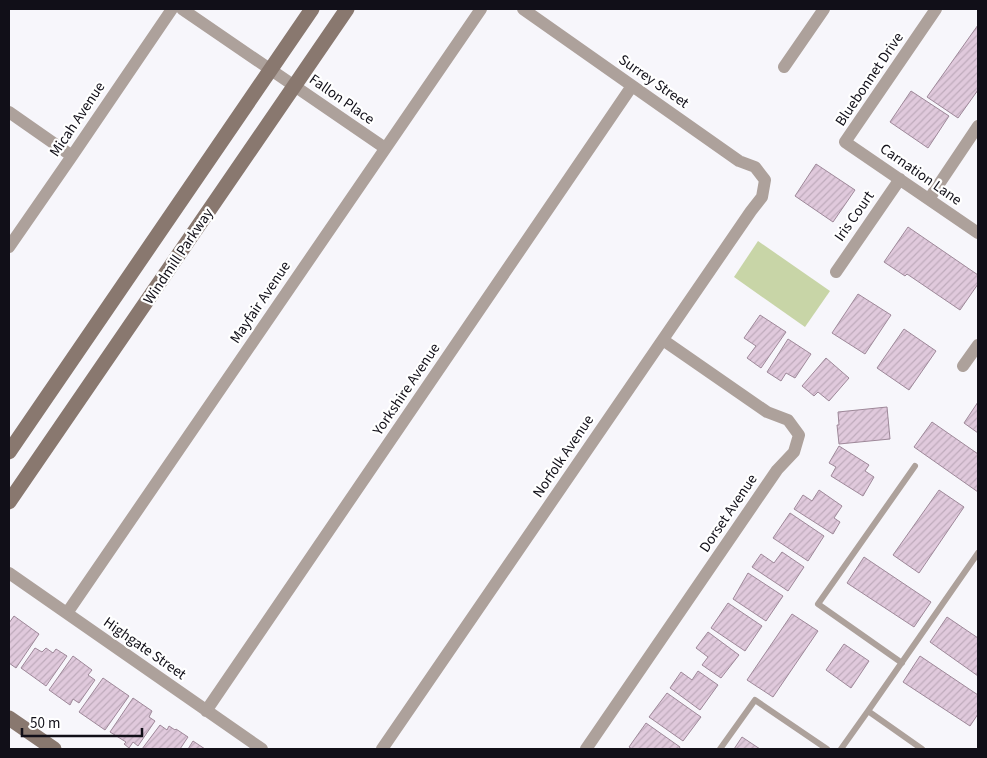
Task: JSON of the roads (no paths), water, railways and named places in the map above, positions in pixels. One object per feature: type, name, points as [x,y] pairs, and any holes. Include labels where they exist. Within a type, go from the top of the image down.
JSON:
[{"type":"main road","name":"Windmill Parkway","points":[[9,452],[275,73],[312,9]]},
{"type":"main road","name":"Windmill Parkway","points":[[9,502],[347,9]]},
{"type":"main road","points":[[9,718],[54,749]]},
{"type":"street","name":"Micah Avenue","points":[[9,247],[172,9]]},
{"type":"street","name":"Fallon Place","points":[[182,9],[385,148]]},
{"type":"street","name":"Mayfair Avenue","points":[[67,613],[480,9]]},
{"type":"street","name":"Surrey Street","points":[[523,9],[740,161],[755,167],[765,180]]},
{"type":"street","points":[[784,67],[824,9]]},
{"type":"street","name":"Bluebonnet Drive","points":[[845,142],[936,9]]},
{"type":"street","name":"Yorkshire Avenue","points":[[206,711],[632,86]]},
{"type":"street","points":[[9,112],[72,156]]},
{"type":"street","points":[[929,199],[978,126]]},
{"type":"street","name":"Carnation Lane","points":[[845,142],[978,233]]},
{"type":"street","name":"Iris Court","points":[[836,272],[900,179]]},
{"type":"street","name":"Norfolk Avenue","points":[[382,749],[751,210],[762,197],[765,180]]},
{"type":"street","name":"Dorset Avenue","points":[[586,749],[777,470],[794,452],[799,435],[788,420],[767,412],[663,340]]},
{"type":"street","points":[[963,366],[978,345]]},
{"type":"street","name":"Highgate Street","points":[[9,573],[262,749]]},
{"type":"lane","points":[[902,663],[818,604],[914,466]]},
{"type":"lane","points":[[841,749],[978,553]]},
{"type":"lane","points":[[720,749],[755,700],[827,749]]},
{"type":"lane","points":[[868,711],[922,749]]}]
